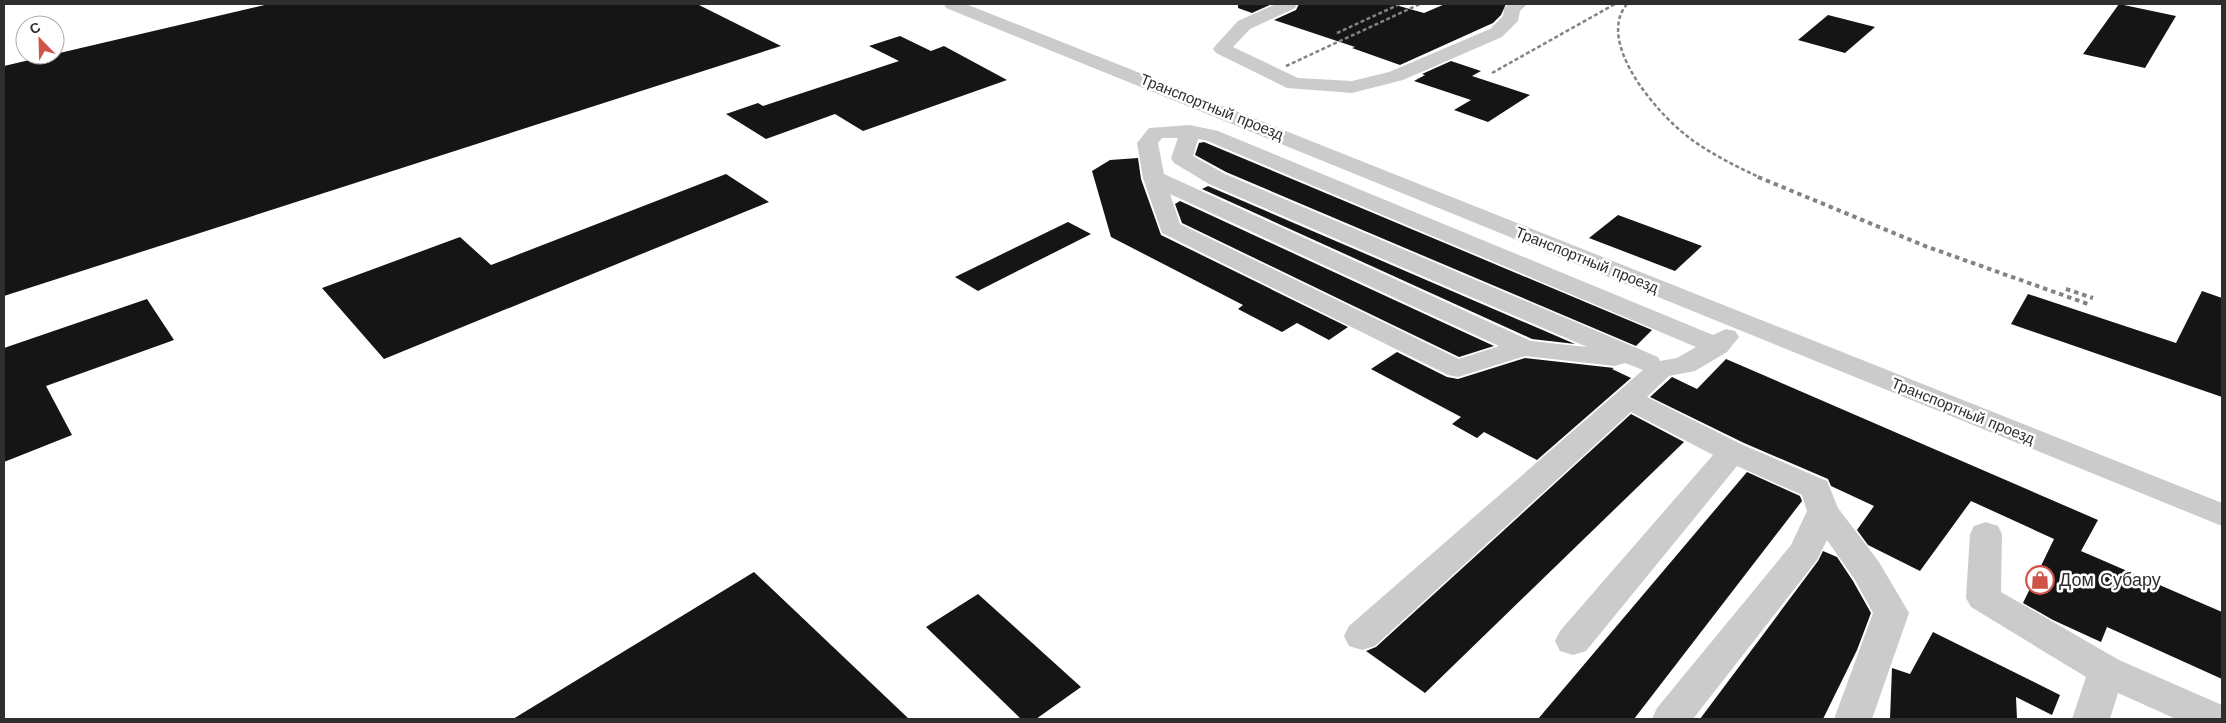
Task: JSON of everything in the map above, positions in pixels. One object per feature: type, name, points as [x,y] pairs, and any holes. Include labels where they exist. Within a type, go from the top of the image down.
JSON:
[{"type":"street","name":"Транспортный проезд","points":[[952,4],[2222,515]]},
{"type":"street","points":[[1289,4],[1244,25],[1222,49],[1294,84],[1352,87],[1396,76],[1496,33],[1512,17],[1512,9],[1519,4]]},
{"type":"street","points":[[1525,348],[1492,356],[1458,369],[1170,228],[1154,178],[1147,143],[1156,132],[1190,131],[1220,139],[1716,346]]},
{"type":"street","points":[[1190,131],[1182,158],[1216,179],[1654,366]]},
{"type":"street","points":[[1154,178],[1525,348],[1654,366],[1685,365],[1747,324]]},
{"type":"street","points":[[1362,636],[1628,400],[1654,366]]},
{"type":"street","points":[[1628,400],[1732,452],[1816,489],[1822,512],[1867,571],[1891,613],[1853,719]]},
{"type":"street","points":[[1573,641],[1732,452]]},
{"type":"street","points":[[1671,719],[1806,551],[1822,512]]},
{"type":"street","points":[[1986,534],[1983,598],[2106,671],[2214,719]]},
{"type":"street","points":[[2091,719],[2106,671]]},
{"type":"building","points":[[269,4],[697,4],[781,46],[4,296],[4,66],[15,63],[15,65],[65,65],[65,52]]},
{"type":"building","points":[[1238,4],[1272,4],[1252,13],[1238,8]]},
{"type":"building","points":[[1299,4],[1392,4],[1424,13],[1445,4],[1506,4],[1501,15],[1493,23],[1400,65],[1352,48],[1355,47],[1274,20],[1296,10]]},
{"type":"building","points":[[2119,4],[2176,16],[2145,68],[2083,54]]},
{"type":"building","points":[[1828,15],[1875,27],[1845,53],[1798,40]]},
{"type":"building","points":[[900,36],[931,51],[944,46],[1007,80],[863,131],[835,114],[766,139],[726,114],[758,103],[763,106],[899,61],[869,46]]},
{"type":"building","points":[[1451,61],[1481,71],[1472,76],[1530,95],[1488,122],[1454,110],[1471,100],[1414,81],[1425,75],[1422,74]]},
{"type":"building","points":[[1204,142],[1652,330],[1636,346],[1226,172],[1195,155],[1199,143]]},
{"type":"building","points":[[1138,158],[1141,179],[1161,235],[1348,327],[1329,340],[1297,323],[1282,332],[1238,309],[1243,305],[1111,237],[1092,171],[1110,160]]},
{"type":"building","points":[[726,174],[769,202],[384,359],[322,288],[460,237],[491,265]]},
{"type":"building","points":[[1208,186],[1575,344],[1532,339],[1202,189]]},
{"type":"building","points":[[1180,201],[1494,346],[1459,357],[1182,223],[1175,204]]},
{"type":"building","points":[[1618,215],[1702,246],[1675,271],[1589,238]]},
{"type":"building","points":[[1068,222],[1091,234],[978,291],[955,277]]},
{"type":"building","points":[[2202,291],[2222,298],[2222,397],[2011,324],[2028,294],[2176,343]]},
{"type":"building","points":[[147,299],[174,340],[46,386],[72,435],[4,462],[4,348]]},
{"type":"building","points":[[1397,352],[1447,377],[1458,379],[1525,358],[1614,368],[1612,369],[1631,378],[1537,460],[1484,432],[1477,438],[1452,424],[1461,417],[1371,369]]},
{"type":"building","points":[[1726,359],[2098,520],[2081,551],[2222,612],[2222,679],[2107,627],[2101,642],[2053,620],[2023,603],[2054,539],[1971,501],[1920,571],[1868,545],[1857,530],[1874,506],[1831,486],[1828,479],[1744,443],[1650,397],[1672,377],[1697,389]]},
{"type":"building","points":[[1631,414],[1684,442],[1425,693],[1366,651],[1376,647]]},
{"type":"building","points":[[1747,472],[1800,496],[1802,501],[1634,719],[1538,719]]},
{"type":"building","points":[[1823,551],[1837,557],[1871,613],[1857,650],[1823,719],[1700,719],[1818,561]]},
{"type":"building","points":[[754,572],[909,719],[513,719]]},
{"type":"building","points":[[978,594],[1081,687],[1036,719],[1021,719],[926,627]]},
{"type":"building","points":[[1933,632],[2060,695],[2052,715],[2016,697],[2017,719],[1890,719],[1892,668],[1910,674]]},
{"type":"railway","points":[[1337,33],[1400,4]]},
{"type":"railway","points":[[1286,66],[1420,4]]},
{"type":"railway","points":[[1492,73],[1615,4]]},
{"type":"railway","points":[[1627,4],[1619,20],[1619,37],[1624,56],[1646,94],[1674,125],[1695,142],[1722,159],[1761,178]]},
{"type":"railway","points":[[1758,177],[1925,246],[2088,304]]},
{"type":"railway","points":[[2066,289],[2093,298]]},
{"type":"place","name":"Дом Субару","points":[[2040,580]]}]
